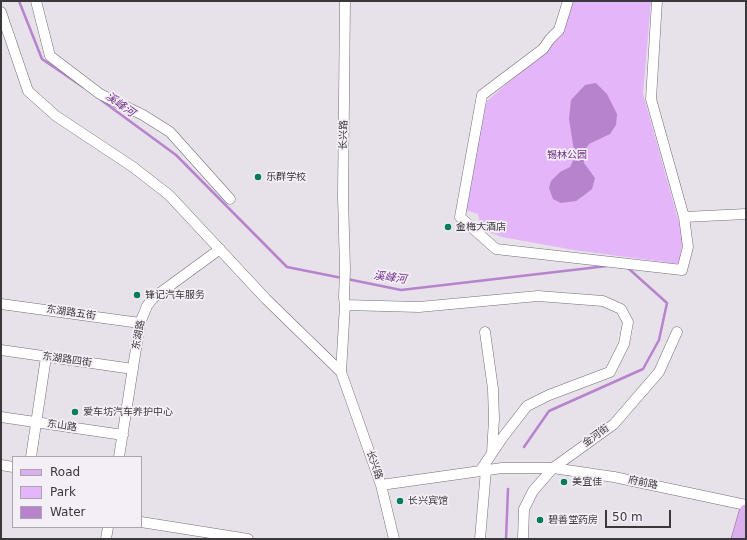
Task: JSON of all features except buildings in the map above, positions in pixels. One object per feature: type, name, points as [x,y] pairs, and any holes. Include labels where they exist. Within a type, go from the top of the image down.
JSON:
[{"type":"main road","points":[[738,539],[746,512]]},
{"type":"street","points":[[36,1],[50,56],[100,94],[143,115],[170,132],[230,200]]},
{"type":"street","name":"长兴路","points":[[345,1],[343,196],[345,301],[341,372],[381,485],[394,539]]},
{"type":"street","points":[[568,1],[559,30],[543,49],[482,95],[460,217],[496,249],[682,270],[688,247],[684,217],[651,99],[657,1]]},
{"type":"street","points":[[1,12],[28,91],[56,116],[133,167],[170,195],[266,299],[341,372]]},
{"type":"street","points":[[684,217],[746,214]]},
{"type":"street","name":"东湖路","points":[[119,456],[140,323],[147,306],[153,298],[220,249]]},
{"type":"street","points":[[345,301],[419,307],[538,296],[603,301],[621,309],[628,322],[624,344],[610,372],[549,395],[527,406],[492,453]]},
{"type":"street","name":"东湖路五街","points":[[1,304],[140,323]]},
{"type":"street","points":[[480,539],[492,453],[494,419],[493,390],[485,332]]},
{"type":"street","name":"金河街","points":[[523,539],[524,509],[533,491],[553,468],[614,424],[659,372],[677,332]]},
{"type":"street","name":"东湖路四街","points":[[1,350],[133,369]]},
{"type":"street","points":[[31,456],[46,357]]},
{"type":"street","name":"东山路","points":[[1,417],[123,435]]},
{"type":"street","points":[[1,465],[12,467]]},
{"type":"street","name":"府前路","points":[[490,469],[553,468],[614,477],[746,505]]},
{"type":"street","points":[[381,485],[490,469]]},
{"type":"street","points":[[142,522],[248,539]]},
{"type":"street","points":[[106,539],[108,528]]},
{"type":"green space","name":"锡林公园","points":[[572,1],[651,1],[643,94],[683,237],[679,264],[574,250],[502,237],[481,229],[478,214],[463,209],[487,101],[550,46]]},
{"type":"water","points":[[596,83],[607,94],[617,114],[616,125],[610,134],[589,144],[583,153],[584,163],[595,178],[592,189],[576,201],[561,203],[553,199],[549,188],[551,181],[560,172],[570,167],[575,157],[569,119],[571,100],[585,85]]},
{"type":"waterway","name":"溪峰河","points":[[19,1],[42,59],[83,87]]},
{"type":"waterway","name":"溪峰河","points":[[101,100],[176,155],[287,267],[342,278]]},
{"type":"waterway","name":"溪峰河","points":[[347,279],[401,290],[607,266]]},
{"type":"waterway","name":"溪峰河","points":[[524,447],[549,411],[643,369],[659,340],[667,303],[628,268]]},
{"type":"waterway","name":"溪峰河","points":[[506,539],[508,489]]},
{"type":"place","name":"乐群学校","points":[[258,177]]},
{"type":"place","name":"金梅大酒店","points":[[448,227]]},
{"type":"place","name":"锋记汽车服务","points":[[137,295]]},
{"type":"place","name":"爱车坊汽车养护中心","points":[[75,412]]},
{"type":"place","name":"美宜佳","points":[[564,482]]},
{"type":"place","name":"长兴宾馆","points":[[400,501]]},
{"type":"place","name":"碧善堂药房","points":[[540,520]]}]
